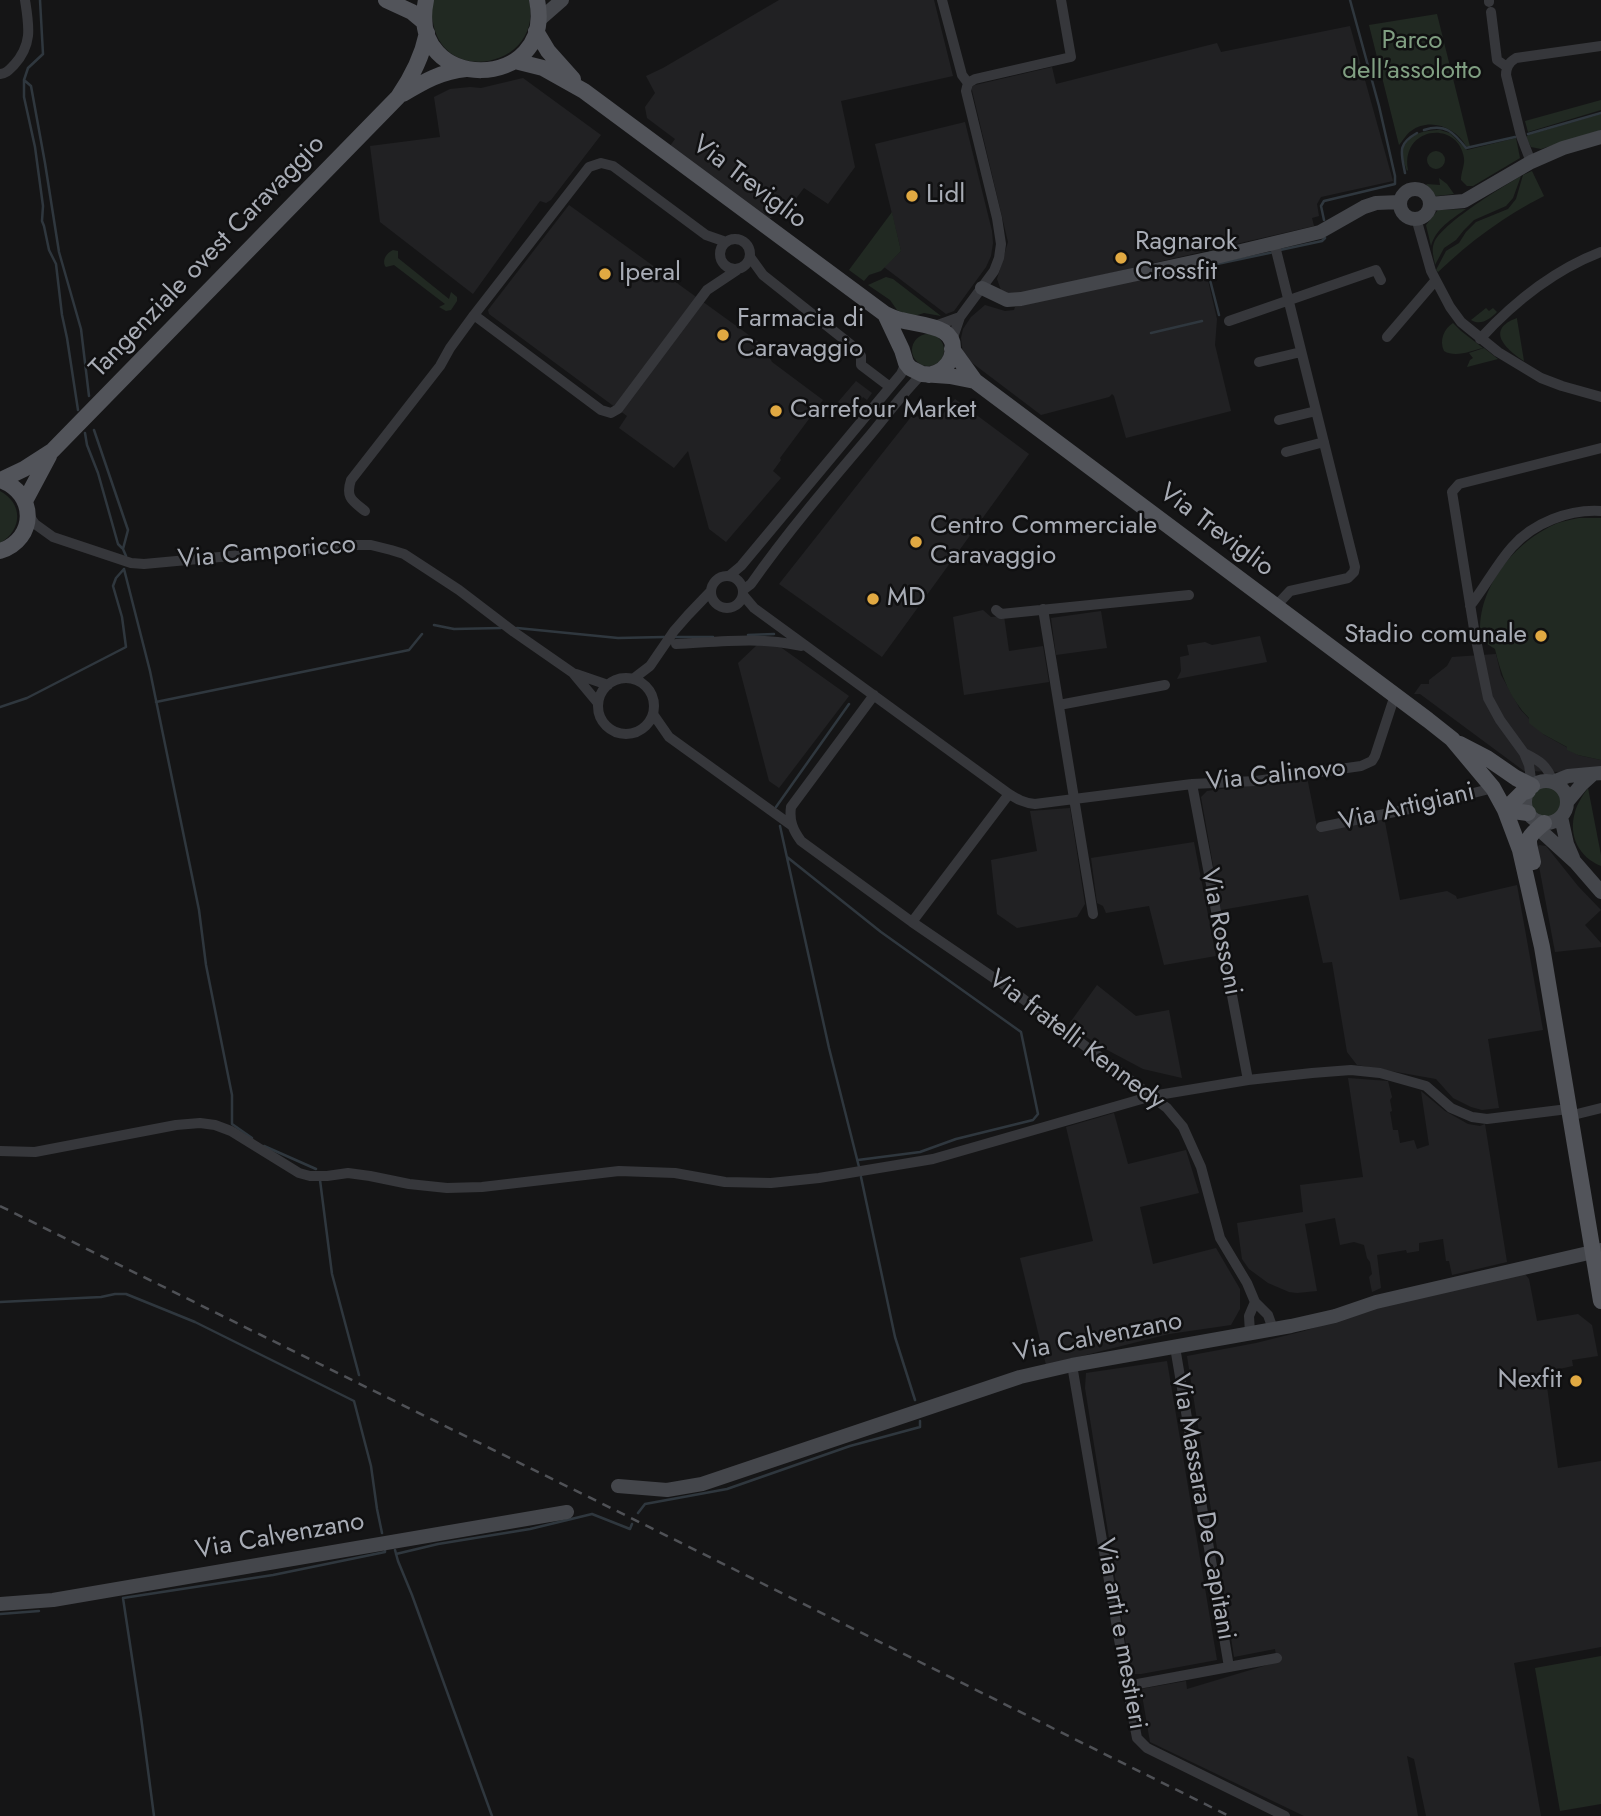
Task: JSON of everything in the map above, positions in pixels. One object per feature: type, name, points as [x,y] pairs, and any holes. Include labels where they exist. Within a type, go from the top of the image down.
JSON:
[{"type":"main road","points":[[386,0],[404,8],[426,28],[440,54],[467,69]]},
{"type":"main road","name":"Tangenziale ovest Caravaggio","points":[[0,480],[52,451],[398,97],[424,49],[426,0]]},
{"type":"main road","points":[[515,61],[530,44],[537,26],[537,0]]},
{"type":"main road","name":"Via Treviglio","points":[[537,26],[548,51],[584,91]]},
{"type":"main road","name":"Tangenziale ovest Caravaggio","points":[[398,97],[446,72],[490,70],[515,61]]},
{"type":"main road","name":"Via Treviglio","points":[[515,61],[543,68],[584,91],[885,314]]},
{"type":"main road","points":[[885,314],[902,321],[932,326],[946,333],[975,381]]},
{"type":"main road","points":[[885,314],[904,357],[916,372],[975,381]]},
{"type":"main road","points":[[904,357],[907,335],[914,329],[932,326]]},
{"type":"main road","points":[[926,375],[937,373],[948,364],[952,346]]},
{"type":"main road","name":"Via Treviglio","points":[[975,381],[1452,739]]},
{"type":"main road","name":"Tangenziale ovest Caravaggio","points":[[19,540],[26,528],[26,508],[36,479],[52,451]]},
{"type":"main road","name":"Tangenziale ovest Caravaggio","points":[[0,480],[18,490],[26,508]]},
{"type":"main road","points":[[0,551],[19,540]]},
{"type":"main road","points":[[1452,739],[1493,788],[1505,810],[1520,850],[1542,947],[1568,1113],[1597,1251],[1601,1301]]},
{"type":"main road","points":[[1452,739],[1487,758],[1530,788],[1521,793],[1505,810]]},
{"type":"main road","points":[[1505,810],[1538,824],[1529,840],[1545,926],[1542,947]]},
{"type":"street","points":[[0,74],[7,73],[27,45],[28,24],[24,0]]},
{"type":"street","points":[[537,26],[562,0]]},
{"type":"street","points":[[942,0],[962,75],[968,83]]},
{"type":"street","points":[[952,346],[960,317],[994,271],[1001,244],[966,91],[968,83],[975,79],[1071,57],[1061,0]]},
{"type":"street","points":[[1490,5],[1497,60],[1507,67]]},
{"type":"street","points":[[1531,162],[1521,136],[1506,75],[1507,67],[1517,58],[1601,46]]},
{"type":"street","points":[[1430,204],[1464,201],[1531,162],[1601,137]]},
{"type":"street","points":[[365,511],[349,497],[351,480],[440,366],[474,315],[584,172],[595,164],[613,166],[706,235],[726,242]]},
{"type":"street","points":[[1413,189],[1423,191],[1430,204],[1424,215],[1416,218],[1405,214],[1400,202],[1405,193],[1413,189]]},
{"type":"street","points":[[982,288],[1011,301],[1190,262],[1275,248],[1320,232],[1364,206],[1400,202]]},
{"type":"street","points":[[1416,218],[1435,281],[1461,322],[1498,352],[1541,378],[1601,397]]},
{"type":"street","points":[[706,235],[729,268],[763,275]]},
{"type":"street","points":[[718,283],[722,246],[736,239],[744,242],[750,257],[763,275],[855,348],[861,356],[861,365],[890,387]]},
{"type":"street","points":[[1275,248],[1355,570],[1348,578],[1290,591],[1276,606]]},
{"type":"street","points":[[1480,339],[1531,290],[1563,270],[1601,252]]},
{"type":"street","points":[[474,315],[601,410],[611,414],[618,410],[707,290],[739,269],[750,257]]},
{"type":"street","points":[[1229,321],[1376,270],[1381,280]]},
{"type":"street","points":[[1387,337],[1435,281]]},
{"type":"street","points":[[932,326],[960,317]]},
{"type":"street","points":[[1259,362],[1301,352]]},
{"type":"street","points":[[754,608],[727,609],[716,604],[711,591],[713,584],[741,566],[901,373],[904,357]]},
{"type":"street","points":[[736,607],[742,601],[743,592],[819,496],[906,390],[926,375]]},
{"type":"street","points":[[1279,420],[1316,411]]},
{"type":"street","points":[[1286,452],[1324,442]]},
{"type":"street","points":[[1600,888],[1538,824],[1525,800],[1530,788],[1529,765],[1488,698],[1451,496],[1453,488],[1459,484],[1601,448]]},
{"type":"street","points":[[806,487],[819,496]]},
{"type":"street","name":"Via Camporicco","points":[[26,508],[35,523],[53,537]]},
{"type":"street","points":[[1470,606],[1513,545],[1528,532],[1558,517],[1601,511]]},
{"type":"street","name":"Via Camporicco","points":[[19,540],[40,535],[53,537],[131,564],[349,545],[371,545],[391,550],[404,554],[459,590],[573,673],[598,703]]},
{"type":"street","points":[[729,576],[737,579],[754,608],[1009,794],[912,922]]},
{"type":"street","points":[[633,679],[650,666],[688,614],[711,591]]},
{"type":"street","points":[[996,610],[1001,614],[1189,595]]},
{"type":"street","points":[[688,614],[716,604]]},
{"type":"street","points":[[1043,609],[1093,914]]},
{"type":"street","points":[[676,644],[757,640],[781,641],[807,647]]},
{"type":"street","points":[[646,687],[650,666]]},
{"type":"street","name":"Via Camporicco","points":[[573,673],[608,685]]},
{"type":"street","points":[[639,731],[648,724],[653,714],[653,699],[646,687],[633,679],[622,679],[608,685],[598,703],[600,716],[610,729],[625,734],[639,731],[669,737]]},
{"type":"street","points":[[1059,705],[1165,685]]},
{"type":"street","points":[[791,825],[791,807],[874,695]]},
{"type":"street","name":"Via Calinovo","points":[[1009,794],[1021,802],[1035,804],[1192,785],[1256,781],[1367,764],[1375,756],[1395,695]]},
{"type":"street","points":[[653,714],[669,737]]},
{"type":"street","name":"Via fratelli Kennedy","points":[[669,737],[791,825],[801,841],[1010,989],[1167,1108],[1183,1127],[1201,1167],[1220,1238],[1247,1283],[1255,1303],[1268,1315],[1273,1329]]},
{"type":"street","points":[[1524,753],[1548,769],[1553,782],[1566,794],[1567,802],[1561,817],[1538,824]]},
{"type":"street","points":[[1530,788],[1539,782],[1597,774]]},
{"type":"street","points":[[1567,802],[1582,784],[1597,774]]},
{"type":"street","name":"Via Rossoni","points":[[1192,785],[1248,1080]]},
{"type":"street","name":"Via Artigiani","points":[[1321,827],[1419,807],[1493,788]]},
{"type":"street","points":[[1561,817],[1567,844],[1575,862]]},
{"type":"street","points":[[0,1151],[35,1152],[176,1125],[200,1123],[231,1131],[299,1173],[310,1176],[348,1173],[447,1188],[482,1187],[619,1171],[649,1171],[725,1182],[771,1184],[933,1159],[1152,1096],[1248,1080],[1312,1073],[1351,1070],[1380,1073],[1426,1086],[1451,1108],[1472,1117],[1487,1119],[1601,1108]]},
{"type":"street","name":"Via Calvenzano","points":[[618,1486],[667,1490],[702,1485],[1020,1377],[1327,1318],[1376,1302],[1597,1251]]},
{"type":"street","points":[[1250,1333],[1249,1316],[1255,1303]]},
{"type":"street","name":"Via Massara De Capitani","points":[[1175,1347],[1229,1667]]},
{"type":"street","name":"Via arti e mestieri","points":[[1072,1365],[1136,1734],[1143,1745],[1285,1816]]},
{"type":"street","name":"Via Calvenzano","points":[[0,1604],[53,1600],[567,1512]]},
{"type":"street","points":[[1127,1686],[1277,1658]]},
{"type":"shaded area","points":[[779,0],[934,0],[953,76],[841,101],[855,167],[828,204],[804,188],[791,205],[766,221],[670,146],[675,139],[647,118],[645,107],[655,93],[646,76]]},
{"type":"shaded area","points":[[1350,26],[1393,181],[1321,197],[1317,204],[1319,216],[1312,218],[1314,226],[1015,295],[1001,290],[997,279],[1008,242],[971,86],[1052,67],[1056,84],[1217,43],[1221,52]]},
{"type":"shaded area","points":[[523,78],[601,135],[551,200],[546,203],[540,201],[473,294],[380,222],[370,146],[440,137],[434,97],[450,89],[481,88]]},
{"type":"shaded area","points":[[965,122],[993,243],[986,267],[954,311],[946,314],[884,267],[901,251],[875,144]]},
{"type":"shaded area","points":[[569,205],[764,346],[772,362],[823,400],[773,471],[781,478],[726,542],[709,529],[688,451],[674,468],[619,428],[627,416],[489,314],[488,310]]},
{"type":"shaded area","points":[[1208,263],[1210,269],[1207,276],[1217,319],[1215,345],[1231,411],[1126,438],[1112,394],[1041,415],[963,354],[963,329],[971,317],[985,305],[1005,311],[1014,310],[1015,307]]},
{"type":"shaded area","points":[[856,381],[872,393],[867,400],[863,397],[852,413],[838,402]]},
{"type":"shaded area","points":[[955,399],[1029,454],[882,657],[779,584],[911,417],[943,414]]},
{"type":"shaded area","points":[[983,610],[991,617],[1004,616],[1009,651],[1043,646],[1049,682],[964,695],[953,617]]},
{"type":"shaded area","points":[[1101,611],[1107,648],[1056,655],[1051,618]]},
{"type":"shaded area","points":[[1260,636],[1267,662],[1177,679],[1181,671],[1180,657],[1189,655],[1187,645],[1205,642],[1212,645]]},
{"type":"shaded area","points":[[757,645],[779,646],[849,696],[779,788],[769,781],[738,663]]},
{"type":"shaded area","points":[[1496,654],[1501,675],[1520,709],[1543,734],[1578,755],[1601,760],[1601,781],[1560,772],[1524,771],[1420,694],[1414,694],[1421,684],[1429,684],[1429,680],[1447,666],[1452,657]]},
{"type":"shaded area","points":[[1307,777],[1318,832],[1384,817],[1400,900],[1447,891],[1457,899],[1517,885],[1543,1030],[1488,1039],[1499,1108],[1482,1110],[1471,1107],[1453,1098],[1436,1079],[1357,1065],[1347,1052],[1332,962],[1323,963],[1308,895],[1221,910],[1201,797],[1207,791]]},
{"type":"shaded area","points":[[1070,808],[1085,904],[1077,917],[1017,928],[997,914],[991,860],[1037,851],[1030,811]]},
{"type":"shaded area","points":[[1194,842],[1216,956],[1164,965],[1149,906],[1106,913],[1103,906],[1097,903],[1091,858]]},
{"type":"shaded area","points":[[1539,845],[1546,846],[1601,910],[1585,925],[1601,943],[1601,947],[1555,952],[1536,850]]},
{"type":"shaded area","points":[[1097,985],[1136,1016],[1169,1010],[1182,1078],[1143,1069],[1096,1044],[1069,1024]]},
{"type":"shaded area","points":[[1348,1078],[1388,1081],[1392,1097],[1390,1112],[1393,1130],[1398,1130],[1400,1143],[1414,1140],[1417,1149],[1429,1145],[1421,1091],[1445,1111],[1468,1124],[1485,1124],[1507,1262],[1452,1275],[1449,1261],[1446,1261],[1443,1239],[1419,1243],[1419,1251],[1407,1253],[1406,1250],[1377,1255],[1381,1288],[1372,1292],[1370,1262],[1364,1245],[1354,1242],[1340,1245],[1335,1218],[1305,1224],[1317,1291],[1289,1292],[1268,1283],[1249,1269],[1242,1259],[1237,1223],[1303,1212],[1300,1185],[1363,1177]]},
{"type":"shaded area","points":[[1114,1113],[1128,1164],[1186,1150],[1199,1193],[1140,1207],[1153,1264],[1216,1248],[1240,1289],[1240,1309],[1231,1325],[1169,1334],[1046,1365],[1020,1258],[1093,1241],[1066,1127]]},
{"type":"shaded area","points":[[1525,1274],[1529,1279],[1537,1321],[1578,1314],[1592,1325],[1598,1356],[1572,1360],[1573,1366],[1545,1372],[1558,1468],[1601,1461],[1601,1647],[1514,1663],[1541,1816],[1426,1816],[1414,1759],[1407,1756],[1418,1816],[1304,1816],[1150,1742],[1141,1689],[1186,1681],[1187,1689],[1277,1662],[1275,1649],[1234,1657],[1187,1356],[1256,1343],[1377,1308]]},
{"type":"shaded area","points":[[1167,1361],[1217,1660],[1134,1674],[1130,1670],[1085,1388],[1086,1373]]},
{"type":"green space","points":[[432,0],[529,0],[530,23],[522,41],[508,54],[490,60],[472,61],[454,55],[441,42],[433,22]]},
{"type":"green space","name":"Parco dell'assolotto","points":[[1437,14],[1470,146],[1466,146],[1462,139],[1449,129],[1434,125],[1418,127],[1411,131],[1399,145],[1369,25]]},
{"type":"green space","points":[[1601,100],[1601,110],[1528,132],[1525,121]]},
{"type":"green space","points":[[1601,114],[1601,130],[1541,149],[1531,147],[1526,137],[1528,135]]},
{"type":"green space","points":[[1440,130],[1450,133],[1467,150],[1516,138],[1520,158],[1473,186],[1467,186],[1461,180],[1464,158],[1460,146],[1452,137],[1431,133],[1413,144],[1408,156],[1407,171],[1402,153],[1406,141],[1422,132]]},
{"type":"green space","points":[[1432,151],[1440,151],[1445,160],[1443,167],[1432,169],[1427,164],[1427,156]]},
{"type":"green space","points":[[1532,171],[1544,196],[1488,230],[1438,272],[1436,270],[1446,251],[1459,243],[1476,222],[1508,209],[1516,199],[1523,175]]},
{"type":"green space","points":[[1521,176],[1513,198],[1506,206],[1474,220],[1456,240],[1444,248],[1435,265],[1433,248],[1439,235],[1473,206]]},
{"type":"green space","points":[[1439,178],[1454,194],[1436,196],[1426,184],[1440,185]]},
{"type":"green space","points":[[1466,209],[1441,229],[1431,246],[1426,225],[1438,210]]},
{"type":"green space","points":[[892,212],[901,251],[881,271],[869,275],[864,281],[849,270]]},
{"type":"green space","points":[[393,250],[398,251],[398,258],[449,299],[451,292],[457,297],[451,310],[446,311],[439,307],[445,304],[394,265],[385,266],[386,256]]},
{"type":"green space","points":[[886,277],[893,279],[941,316],[924,313],[911,317],[897,310],[890,300],[868,285]]},
{"type":"green space","points":[[1486,308],[1489,311],[1493,308],[1497,312],[1482,322],[1471,320]]},
{"type":"green space","points":[[1517,318],[1524,361],[1506,346],[1500,334],[1507,323]]},
{"type":"green space","points":[[1453,323],[1483,348],[1458,354],[1444,351],[1443,335]]},
{"type":"green space","points":[[928,334],[939,339],[944,350],[939,361],[928,366],[917,361],[912,350],[917,339]]},
{"type":"green space","points":[[1484,348],[1498,359],[1467,367],[1473,358],[1469,353]]},
{"type":"green space","points":[[0,491],[13,502],[17,517],[13,531],[0,543]]},
{"type":"green space","name":"Stadio comunale","points":[[1579,518],[1601,518],[1601,760],[1567,750],[1567,747],[1529,723],[1529,718],[1507,686],[1495,649],[1481,640],[1480,622],[1484,604],[1500,570],[1512,555],[1542,531],[1558,523]]},
{"type":"green space","points":[[1546,785],[1558,790],[1563,802],[1558,814],[1546,819],[1534,814],[1529,802],[1534,790]]},
{"type":"green space","points":[[1588,788],[1601,866],[1581,851],[1574,837],[1573,821],[1576,809]]},
{"type":"green space","points":[[1601,1656],[1601,1804],[1560,1811],[1535,1668]]},
{"type":"waterway","points":[[40,0],[43,54],[28,68],[24,80],[31,86],[59,252],[81,329],[89,396]]},
{"type":"waterway","points":[[1324,220],[1321,206],[1324,201],[1395,184],[1379,106],[1350,0]]},
{"type":"waterway","points":[[24,80],[24,97],[35,147],[43,206],[42,221],[49,250],[56,264],[78,410]]},
{"type":"waterway","points":[[1528,134],[1601,113]]},
{"type":"waterway","points":[[1424,130],[1438,128],[1449,131],[1466,148],[1515,137]]},
{"type":"waterway","points":[[1405,173],[1403,145],[1417,133]]},
{"type":"waterway","points":[[1280,250],[1322,241],[1325,238]]},
{"type":"waterway","points":[[1219,315],[1209,276],[1217,264],[1274,252]]},
{"type":"waterway","points":[[1151,333],[1202,321]]},
{"type":"waterway","points":[[94,430],[128,530],[123,549],[126,556]]},
{"type":"waterway","points":[[85,433],[118,544],[122,548]]},
{"type":"waterway","points":[[124,569],[150,671],[199,910],[206,965],[232,1095],[232,1124],[252,1138]]},
{"type":"waterway","points":[[0,707],[27,698],[126,647],[122,617],[113,586],[124,569]]},
{"type":"waterway","points":[[434,625],[454,629],[501,628]]},
{"type":"waterway","points":[[517,628],[618,638],[664,637]]},
{"type":"waterway","points":[[156,702],[409,650],[422,634]]},
{"type":"waterway","points":[[748,635],[774,634]]},
{"type":"waterway","points":[[674,637],[713,637]]},
{"type":"waterway","points":[[776,807],[849,704]]},
{"type":"waterway","points":[[780,826],[829,1048],[859,1167]]},
{"type":"waterway","points":[[787,857],[881,932],[1021,1032],[1038,1114],[1033,1120],[956,1139],[920,1152],[858,1160]]},
{"type":"waterway","points":[[264,1146],[316,1169]]},
{"type":"waterway","points":[[861,1177],[895,1337],[915,1400]]},
{"type":"waterway","points":[[320,1180],[332,1274],[359,1375]]},
{"type":"waterway","points":[[0,1302],[126,1294],[195,1322],[354,1401],[371,1466],[382,1533]]},
{"type":"waterway","points":[[638,1513],[645,1504],[727,1489],[850,1446],[920,1427],[920,1421]]},
{"type":"waterway","points":[[396,1554],[438,1544],[530,1529],[592,1514],[630,1529],[632,1524]]},
{"type":"waterway","points":[[154,1816],[123,1598],[273,1575],[385,1550]]},
{"type":"waterway","points":[[395,1550],[492,1816]]},
{"type":"waterway","points":[[0,1614],[39,1611]]},
{"type":"railway","points":[[0,1206],[1229,1816]]},
{"type":"place","name":"Lidl","points":[[912,196]]},
{"type":"place","name":"Ragnarok Crossfit","points":[[1121,258]]},
{"type":"place","name":"Iperal","points":[[605,274]]},
{"type":"place","name":"Farmacia di Caravaggio","points":[[723,335]]},
{"type":"place","name":"Carrefour Market","points":[[776,411]]},
{"type":"place","name":"Centro Commerciale Caravaggio","points":[[916,542]]},
{"type":"place","name":"MD","points":[[873,599]]},
{"type":"place","name":"Stadio comunale","points":[[1541,636]]},
{"type":"place","name":"Nexfit","points":[[1576,1381]]}]
